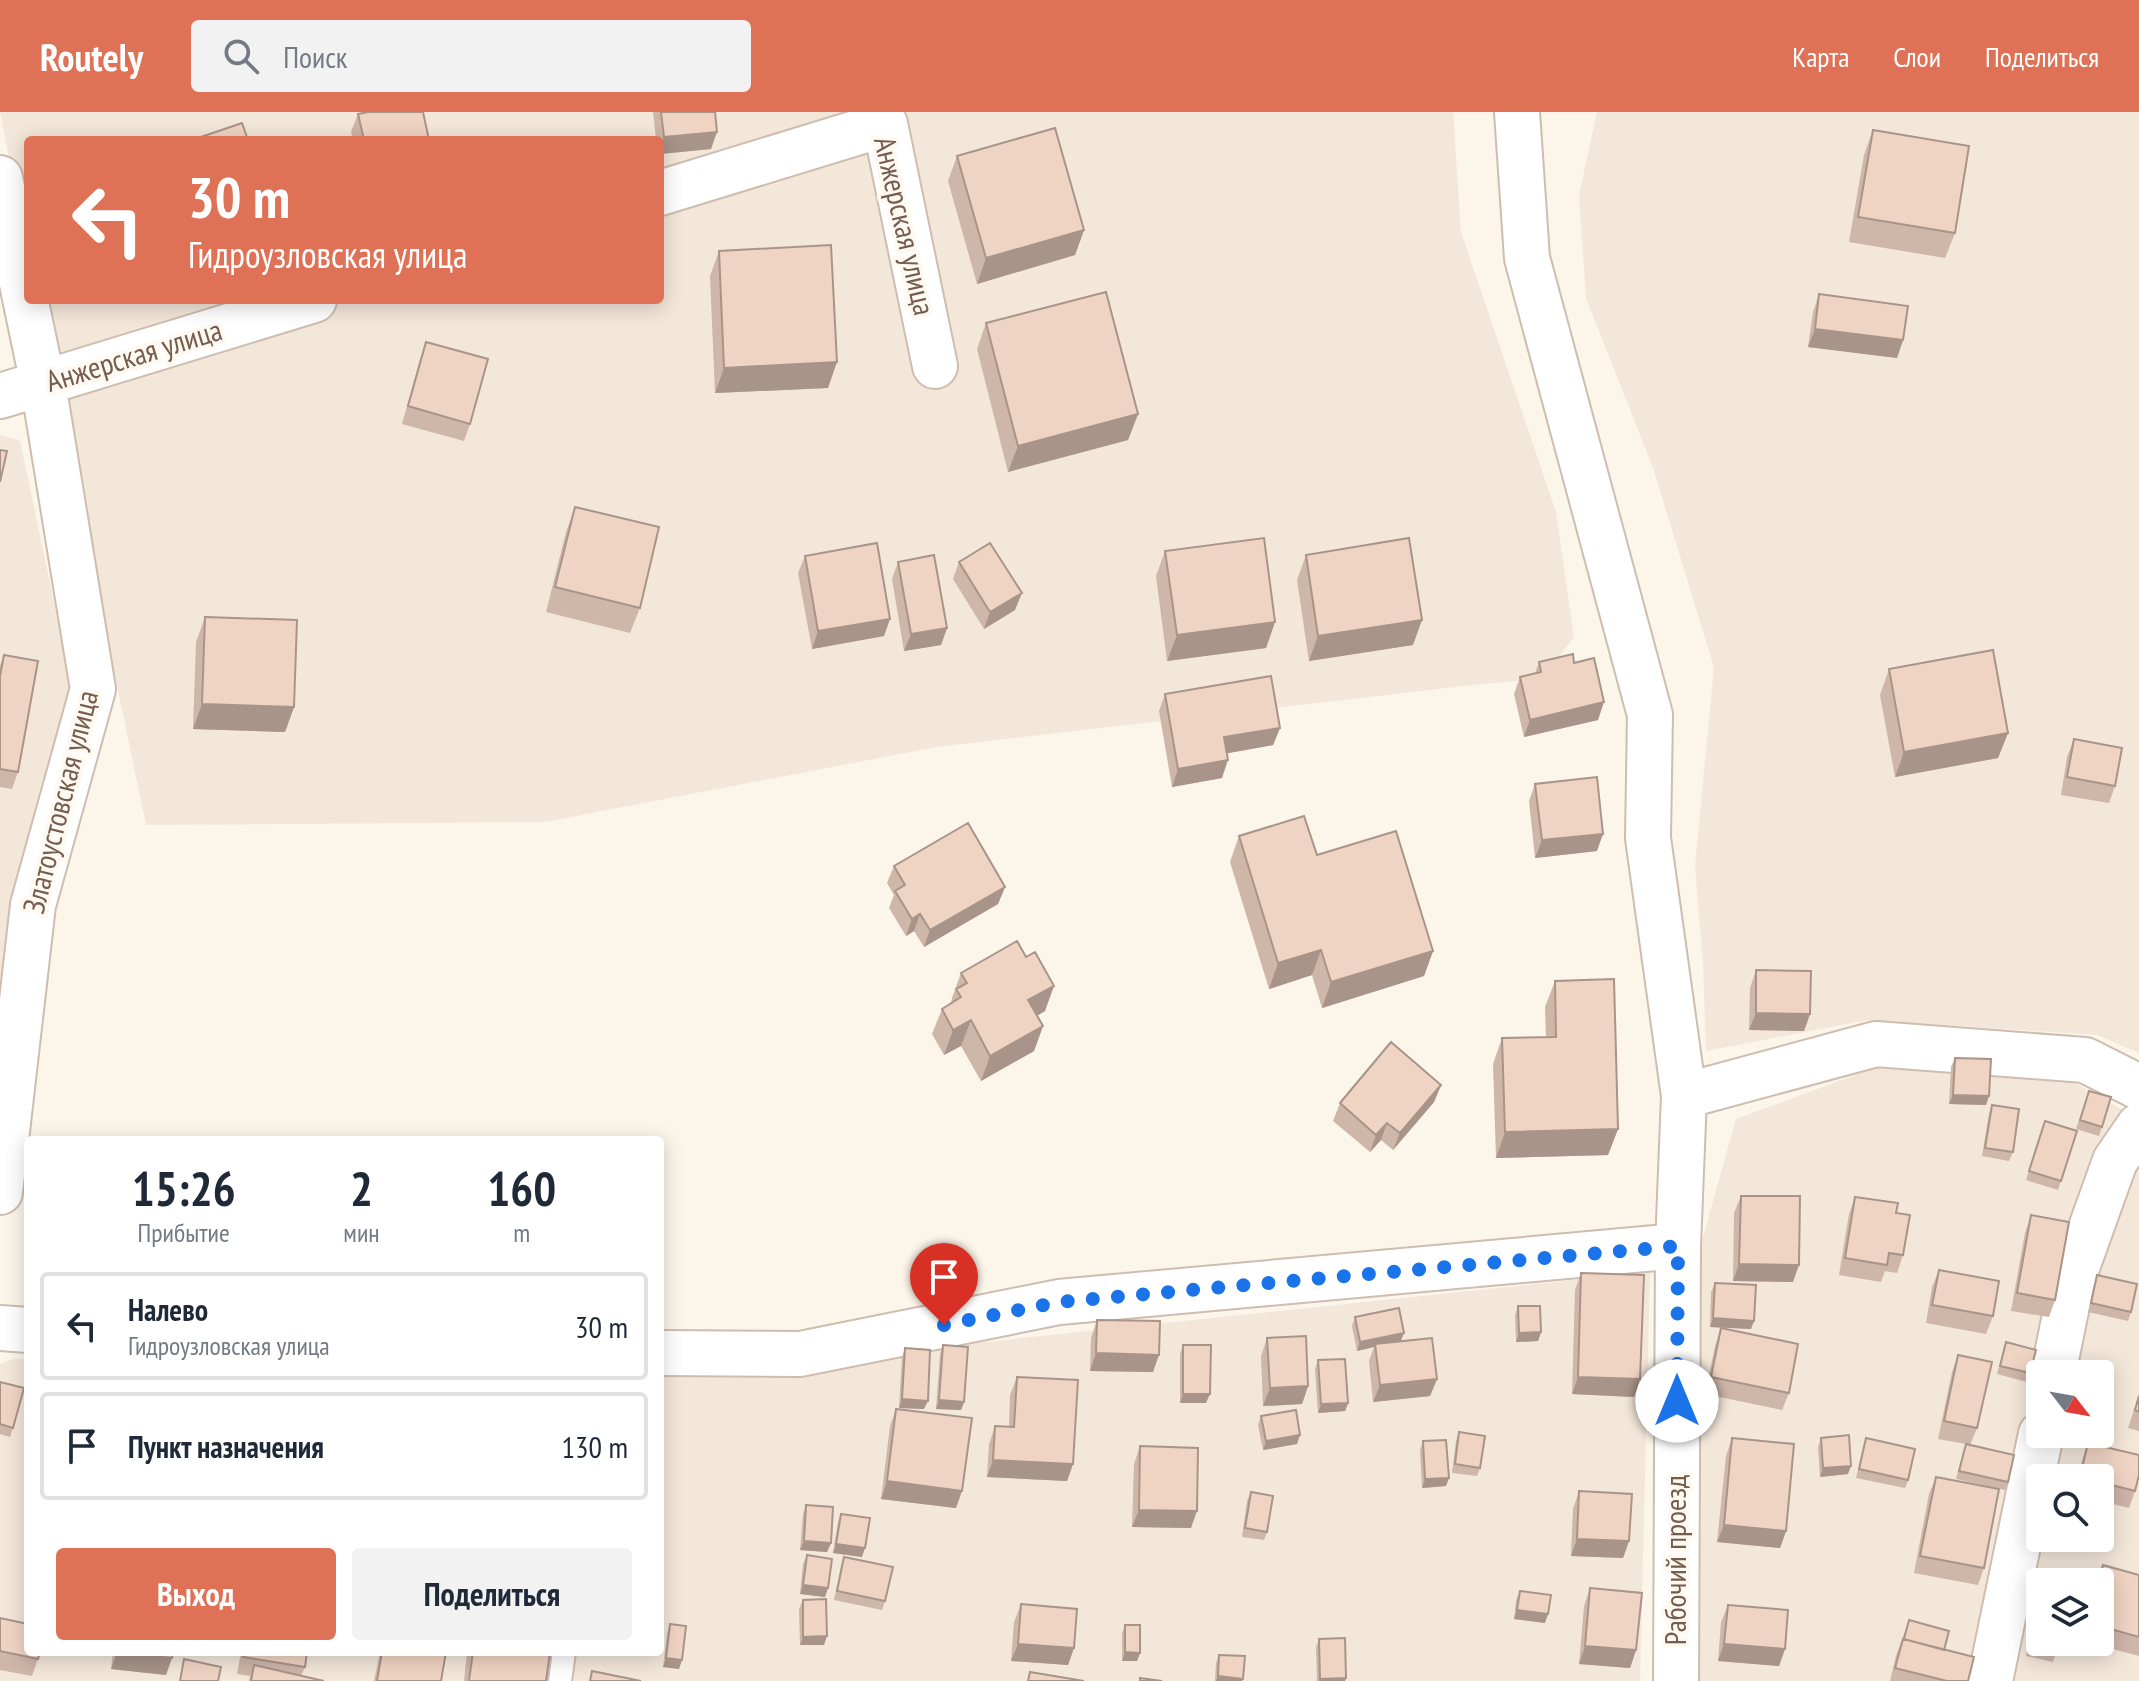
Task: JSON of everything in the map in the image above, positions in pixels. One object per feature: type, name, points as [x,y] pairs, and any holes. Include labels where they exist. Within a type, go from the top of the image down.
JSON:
[{"type":"street","name":"Рабочий проезд","points":[[1517,112],[1527,258],[1650,715],[1648,838],[1684,1096],[1678,1246],[1676,1681]]},
{"type":"street","name":"Анжерская улица","points":[[664,192],[885,124],[935,366]]},
{"type":"street","name":"Златоустовская улица","points":[[0,178],[24,293]]},
{"type":"street","name":"Златоустовская улица","points":[[0,1192],[17,900],[93,689],[43,384],[26,304]]},
{"type":"street","name":"Анжерская улица","points":[[0,396],[301,304]]},
{"type":"street","points":[[1684,1096],[1876,1044],[2085,1060],[2139,1087]]},
{"type":"street","points":[[2056,1360],[2072,1281],[2115,1161],[2139,1126]]},
{"type":"street","points":[[664,1353],[800,1354],[1059,1302],[1678,1246]]},
{"type":"street","points":[[0,1328],[24,1330]]},
{"type":"street","points":[[1990,1681],[2038,1448]]},
{"type":"lane","points":[[560,1681],[563,1656]]},
{"type":"shaded area","points":[[0,112],[1453,112],[1461,232],[1556,512],[1574,637],[1541,679],[936,747],[545,822],[146,825],[38,304],[664,304],[664,136],[24,136],[24,235]]},
{"type":"shaded area","points":[[1597,112],[2139,112],[2139,1053],[2097,1035],[1868,1020],[1706,1051],[1695,866],[1714,667],[1653,468],[1586,298],[1579,195]]},
{"type":"shaded area","points":[[0,435],[20,440],[72,689],[0,1102]]},
{"type":"shaded area","points":[[1997,1061],[2075,1083],[2125,1111],[2045,1360],[2026,1360],[2026,1448],[2029,1448],[1980,1681],[1687,1681],[1701,1244],[1736,1119],[1885,1064]]},
{"type":"shaded area","points":[[2139,1166],[2139,1681],[2005,1681],[2026,1595],[2026,1656],[2114,1656],[2114,1568],[2033,1568],[2037,1552],[2114,1552],[2114,1464],[2050,1464],[2053,1448],[2114,1448],[2114,1360],[2071,1360],[2087,1281]]},
{"type":"shaded area","points":[[1650,1272],[1640,1681],[0,1681],[0,1364],[24,1359],[24,1656],[664,1656],[664,1376]]},
{"type":"building","points":[[423,112],[428,136],[363,136],[358,114]]},
{"type":"building","points":[[661,112],[715,112],[717,132],[664,136]]},
{"type":"building","points":[[242,123],[247,136],[204,136]]},
{"type":"building","points":[[1055,128],[1084,230],[986,258],[957,156]]},
{"type":"building","points":[[1873,130],[1969,146],[1955,233],[1858,217]]},
{"type":"building","points":[[831,245],[837,362],[724,368],[719,251]]},
{"type":"building","points":[[1106,292],[1138,414],[1018,446],[986,323]]},
{"type":"building","points":[[1819,294],[1908,306],[1903,340],[1815,329]]},
{"type":"building","points":[[426,342],[488,359],[470,424],[408,406]]},
{"type":"building","points":[[0,450],[7,451],[0,482]]},
{"type":"building","points":[[575,507],[659,527],[640,608],[555,587]]},
{"type":"building","points":[[1264,538],[1275,622],[1177,635],[1165,551]]},
{"type":"building","points":[[1409,538],[1422,620],[1318,636],[1306,555]]},
{"type":"building","points":[[877,543],[890,619],[818,631],[805,556]]},
{"type":"building","points":[[990,543],[1022,593],[990,612],[959,562]]},
{"type":"building","points":[[934,555],[947,628],[911,634],[898,562]]},
{"type":"building","points":[[205,617],[297,620],[294,707],[202,704]]},
{"type":"building","points":[[1993,650],[2008,733],[1904,752],[1889,669]]},
{"type":"building","points":[[1573,654],[1574,663],[1594,658],[1604,702],[1530,720],[1520,677],[1541,672],[1539,662]]},
{"type":"building","points":[[4,655],[38,661],[18,772],[0,769],[0,676]]},
{"type":"building","points":[[1271,676],[1280,728],[1224,737],[1228,760],[1178,769],[1165,694]]},
{"type":"building","points":[[2074,739],[2122,748],[2115,786],[2067,777]]},
{"type":"building","points":[[1597,777],[1603,834],[1542,840],[1535,784]]},
{"type":"building","points":[[1304,816],[1317,855],[1396,831],[1433,951],[1331,982],[1321,950],[1278,963],[1239,836]]},
{"type":"building","points":[[968,823],[1005,887],[930,930],[920,914],[912,919],[895,891],[905,885],[894,866]]},
{"type":"building","points":[[1017,941],[1026,957],[1035,952],[1054,986],[1028,1000],[1043,1026],[990,1056],[971,1020],[953,1030],[942,1009],[961,997],[956,989],[967,983],[961,973]]},
{"type":"building","points":[[1756,970],[1811,971],[1810,1014],[1756,1013]]},
{"type":"building","points":[[1614,979],[1618,1129],[1505,1132],[1502,1038],[1556,1037],[1555,981]]},
{"type":"building","points":[[1391,1042],[1441,1085],[1400,1133],[1387,1123],[1376,1135],[1340,1103]]},
{"type":"building","points":[[1955,1058],[1991,1059],[1989,1096],[1953,1095]]},
{"type":"building","points":[[2089,1091],[2111,1097],[2102,1127],[2080,1120]]},
{"type":"building","points":[[1992,1105],[2019,1109],[2013,1152],[1985,1148]]},
{"type":"building","points":[[2045,1121],[2077,1131],[2061,1181],[2029,1171]]},
{"type":"building","points":[[1741,1196],[1800,1196],[1799,1265],[1739,1264]]},
{"type":"building","points":[[1855,1197],[1898,1203],[1896,1213],[1910,1215],[1903,1255],[1889,1253],[1887,1265],[1845,1258]]},
{"type":"building","points":[[2031,1215],[2069,1222],[2055,1300],[2017,1293]]},
{"type":"building","points":[[1939,1270],[1999,1281],[1993,1316],[1932,1305]]},
{"type":"building","points":[[1581,1273],[1644,1275],[1640,1379],[1578,1377]]},
{"type":"building","points":[[2097,1275],[2137,1284],[2131,1312],[2091,1303]]},
{"type":"building","points":[[1715,1283],[1756,1285],[1754,1321],[1713,1318]]},
{"type":"building","points":[[1518,1306],[1540,1306],[1541,1332],[1519,1333]]},
{"type":"building","points":[[1399,1308],[1404,1333],[1360,1342],[1355,1317]]},
{"type":"building","points":[[1097,1320],[1160,1321],[1159,1355],[1096,1353]]},
{"type":"building","points":[[1721,1328],[1798,1344],[1789,1393],[1711,1377]]},
{"type":"building","points":[[1306,1336],[1308,1386],[1270,1388],[1267,1338]]},
{"type":"building","points":[[1432,1338],[1437,1379],[1380,1385],[1375,1344]]},
{"type":"building","points":[[2006,1342],[2036,1350],[2033,1360],[2026,1360],[2026,1372],[2000,1366]]},
{"type":"building","points":[[943,1345],[968,1347],[964,1402],[939,1400]]},
{"type":"building","points":[[1183,1345],[1211,1345],[1210,1394],[1183,1394]]},
{"type":"building","points":[[905,1348],[930,1350],[928,1401],[902,1399]]},
{"type":"building","points":[[1958,1355],[1992,1362],[1977,1428],[1944,1421]]},
{"type":"building","points":[[1345,1359],[1348,1403],[1321,1404],[1318,1360]]},
{"type":"building","points":[[1017,1377],[1078,1380],[1073,1464],[993,1460],[995,1426],[1014,1427]]},
{"type":"building","points":[[0,1382],[24,1388],[13,1428],[0,1424]]},
{"type":"building","points":[[896,1409],[972,1418],[962,1491],[887,1481]]},
{"type":"building","points":[[1296,1410],[1300,1435],[1266,1441],[1261,1416]]},
{"type":"building","points":[[1459,1432],[1485,1436],[1480,1468],[1455,1464]]},
{"type":"building","points":[[1849,1435],[1851,1466],[1823,1468],[1821,1438]]},
{"type":"building","points":[[1732,1438],[1794,1444],[1786,1531],[1724,1525]]},
{"type":"building","points":[[1866,1438],[1915,1449],[1908,1480],[1859,1469]]},
{"type":"building","points":[[1446,1440],[1449,1478],[1425,1479],[1423,1441]]},
{"type":"building","points":[[1966,1444],[2014,1455],[2008,1482],[1959,1471]]},
{"type":"building","points":[[1140,1446],[1198,1448],[1197,1511],[1139,1510]]},
{"type":"building","points":[[2087,1448],[2109,1448],[2139,1455],[2135,1491],[2114,1486],[2114,1464],[2083,1464]]},
{"type":"building","points":[[1936,1477],[1999,1489],[1984,1568],[1920,1556]]},
{"type":"building","points":[[1579,1491],[1632,1494],[1629,1541],[1577,1539]]},
{"type":"building","points":[[1251,1492],[1273,1496],[1267,1532],[1245,1528]]},
{"type":"building","points":[[806,1505],[833,1507],[831,1543],[804,1541]]},
{"type":"building","points":[[841,1514],[870,1518],[865,1548],[836,1544]]},
{"type":"building","points":[[807,1555],[832,1559],[828,1588],[803,1585]]},
{"type":"building","points":[[844,1557],[893,1567],[885,1601],[837,1591]]},
{"type":"building","points":[[2114,1568],[2139,1575],[2139,1637],[2114,1630]]},
{"type":"building","points":[[1590,1588],[1642,1593],[1636,1650],[1585,1646]]},
{"type":"building","points":[[1520,1591],[1551,1595],[1548,1614],[1517,1610]]},
{"type":"building","points":[[826,1599],[827,1636],[803,1637],[803,1600]]},
{"type":"building","points":[[1021,1604],[1077,1609],[1074,1648],[1018,1644]]},
{"type":"building","points":[[1728,1605],[1788,1610],[1785,1649],[1724,1644]]},
{"type":"building","points":[[0,1618],[24,1623],[24,1656],[39,1656],[38,1659],[0,1651]]},
{"type":"building","points":[[1909,1620],[1949,1631],[1944,1650],[1904,1639]]},
{"type":"building","points":[[670,1624],[686,1626],[682,1660],[666,1658]]},
{"type":"building","points":[[1125,1625],[1140,1625],[1140,1653],[1125,1652]]},
{"type":"building","points":[[1345,1638],[1346,1678],[1320,1679],[1319,1639]]},
{"type":"building","points":[[1903,1639],[1974,1657],[1968,1681],[1947,1681],[1895,1668]]},
{"type":"building","points":[[1219,1655],[1245,1656],[1243,1679],[1218,1676]]},
{"type":"building","points":[[243,1656],[306,1656],[305,1667]]},
{"type":"building","points":[[381,1656],[445,1656],[441,1681],[377,1681]]},
{"type":"building","points":[[472,1656],[549,1656],[546,1681],[469,1681]]},
{"type":"building","points":[[184,1659],[221,1667],[218,1681],[180,1681]]},
{"type":"building","points":[[254,1665],[324,1681],[251,1681]]},
{"type":"building","points":[[592,1671],[641,1681],[590,1681]]},
{"type":"building","points":[[1030,1672],[1084,1681],[1028,1681]]},
{"type":"route","points":[[944,1325],[1059,1302],[1678,1246],[1677,1401]]}]
